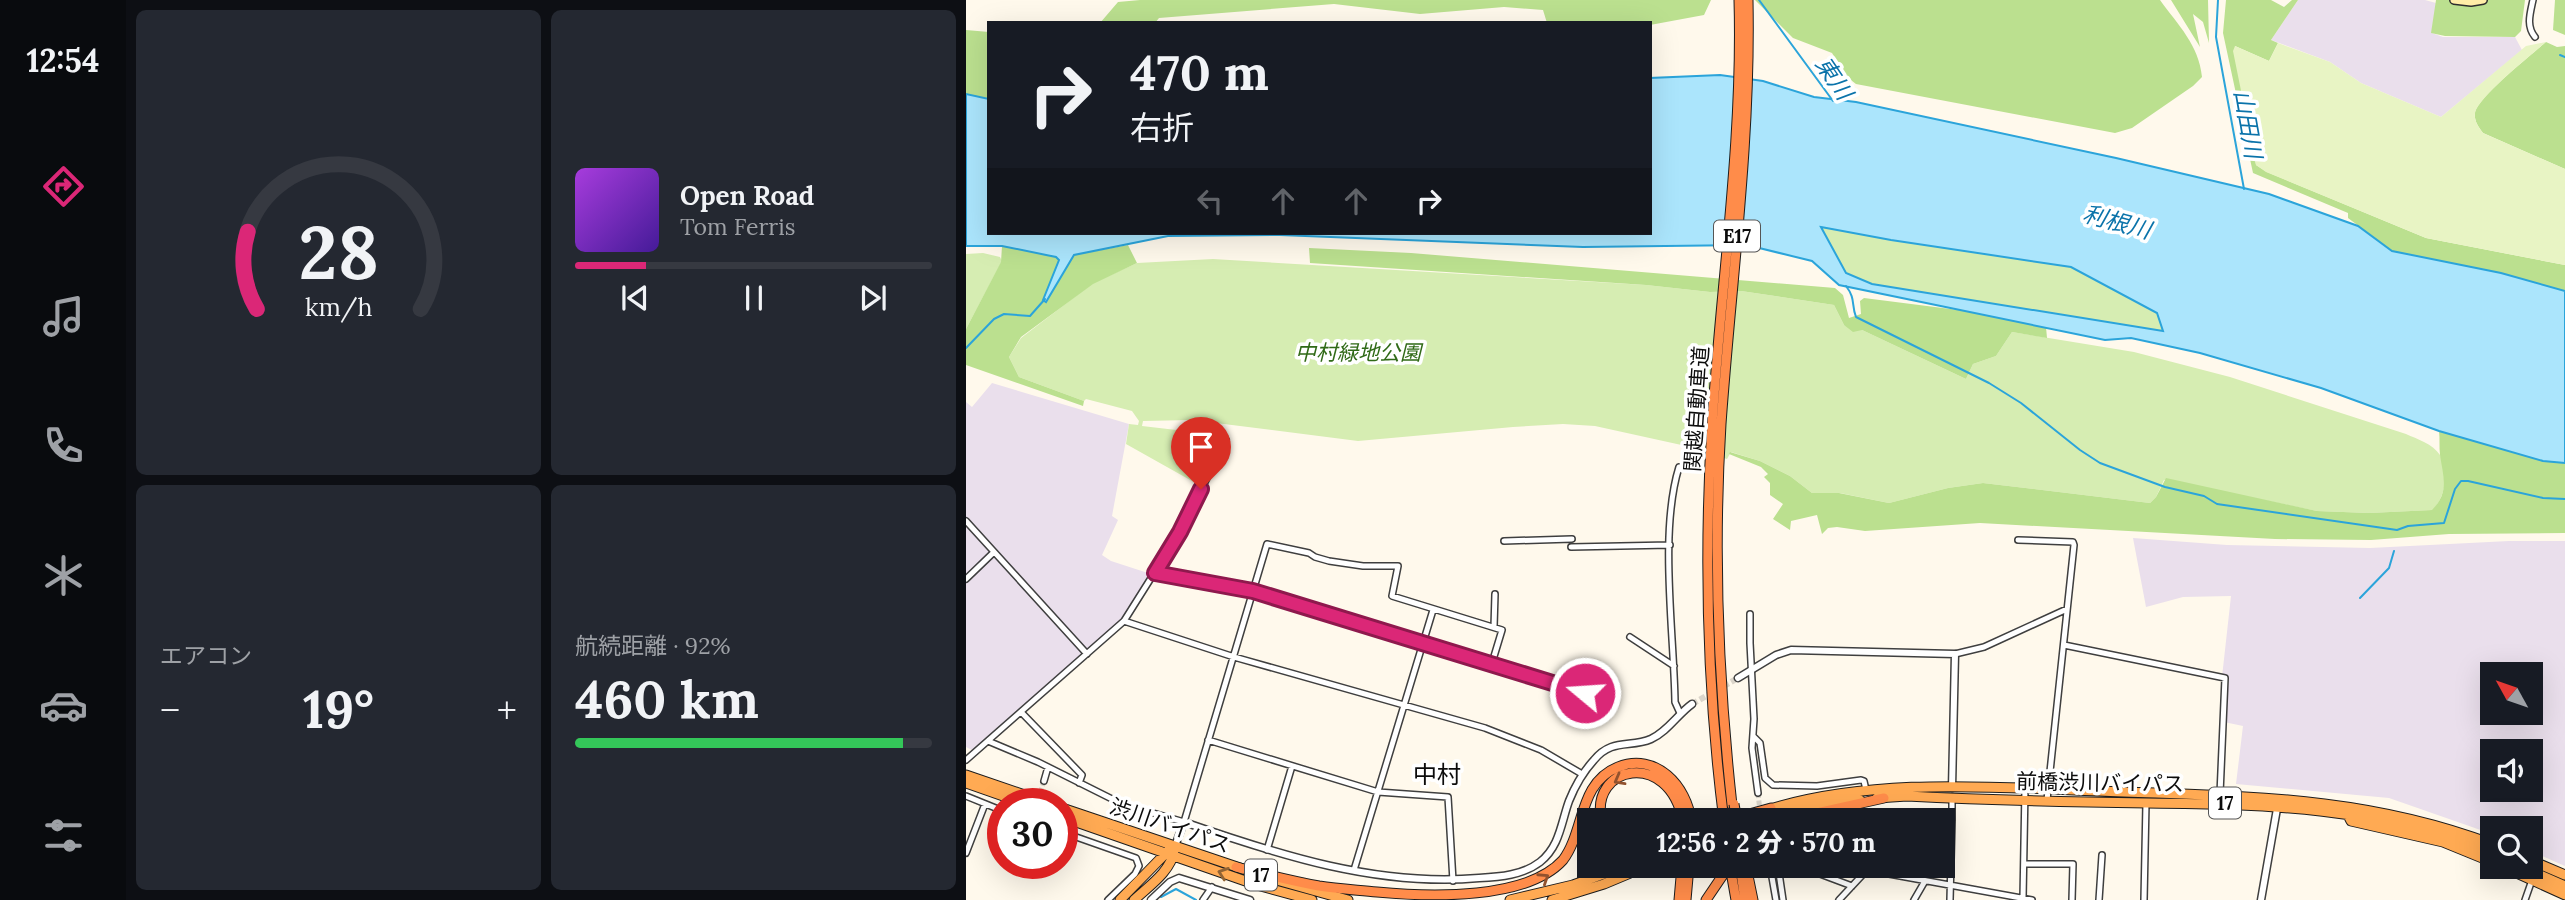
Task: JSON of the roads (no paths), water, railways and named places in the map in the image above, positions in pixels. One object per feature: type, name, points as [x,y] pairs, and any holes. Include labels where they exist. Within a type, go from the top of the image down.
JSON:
[{"type":"highway","name":"関越自動車道","points":[[1730,808],[1713,707],[1707,622],[1734,153],[1739,0]]},
{"type":"highway","name":"関越自動車道","points":[[1728,808],[1729,782],[1717,621],[1714,470],[1745,119],[1748,0]]},
{"type":"highway","points":[[1583,808],[1593,789],[1608,772],[1629,764],[1651,766],[1669,776],[1683,791],[1688,808]]},
{"type":"highway","points":[[1601,808],[1607,787],[1617,778],[1634,773],[1657,778],[1670,788],[1680,808]]},
{"type":"highway","points":[[966,775],[1004,788]]},
{"type":"highway","points":[[966,783],[987,790]]},
{"type":"highway","name":"17","points":[[1771,808],[1866,790],[1952,793]]},
{"type":"highway","name":"前橋渋川バイパス","points":[[1952,793],[2220,794],[2398,823],[2480,850]]},
{"type":"highway","name":"17","points":[[1806,808],[1952,793]]},
{"type":"highway","name":"前橋渋川バイパス","points":[[2048,794],[2146,803],[2278,802],[2343,805],[2402,815],[2480,840]]},
{"type":"highway","points":[[1839,808],[1884,798]]},
{"type":"highway","name":"渋川バイパス","points":[[1078,813],[1306,890],[1348,900]]},
{"type":"highway","points":[[2347,813],[2351,821],[2443,842],[2480,857]]},
{"type":"highway","name":"渋川バイパス","points":[[1078,823],[1256,884],[1312,900]]},
{"type":"highway","points":[[1236,867],[1320,886],[1415,895],[1456,897],[1513,891],[1537,883],[1561,864],[1577,826]]},
{"type":"highway","points":[[1134,900],[1162,873],[1175,846]]},
{"type":"highway","points":[[1120,900],[1170,855]]},
{"type":"highway","points":[[2543,866],[2565,875]]},
{"type":"highway","points":[[2543,876],[2565,886]]},
{"type":"highway","points":[[1510,900],[1593,878]]},
{"type":"highway","points":[[1552,900],[1618,878]]},
{"type":"highway","points":[[1683,878],[1686,900]]},
{"type":"highway","points":[[1679,900],[1685,878]]},
{"type":"highway","points":[[1706,900],[1728,878]]},
{"type":"highway","points":[[1736,900],[1737,878]]},
{"type":"highway","points":[[1740,878],[1745,900]]},
{"type":"highway","points":[[1743,878],[1753,900]]},
{"type":"highway","points":[[2532,880],[2565,895]]},
{"type":"main road","points":[[2454,0],[2483,0]]},
{"type":"street","points":[[2533,0],[2529,24],[2535,37]]},
{"type":"street","points":[[966,759],[1125,621],[1180,532],[1226,440]]},
{"type":"street","points":[[1679,467],[1673,494],[1670,545],[1675,702],[1680,713]]},
{"type":"street","points":[[966,521],[1087,654]]},
{"type":"street","points":[[1504,541],[1572,539]]},
{"type":"street","points":[[2018,540],[2073,542],[2048,794]]},
{"type":"street","points":[[1175,846],[1267,544],[1309,553],[1315,558],[1329,561],[1363,566],[1398,566],[1392,596],[1502,630],[1492,663]]},
{"type":"street","points":[[1571,547],[1670,545]]},
{"type":"street","points":[[966,579],[993,553]]},
{"type":"street","points":[[1155,573],[1253,591],[1585,693]]},
{"type":"street","points":[[1494,627],[1496,594]]},
{"type":"street","points":[[1354,870],[1433,610]]},
{"type":"street","points":[[1738,678],[1776,654],[1791,650],[1955,654],[1984,647],[2067,610]]},
{"type":"street","points":[[1750,614],[1752,748],[1758,793]]},
{"type":"street","points":[[1125,621],[1234,657],[1485,728],[1541,750],[1582,775]]},
{"type":"street","points":[[1630,637],[1674,667]]},
{"type":"street","points":[[2064,645],[2225,678],[2220,794]]},
{"type":"street","points":[[1952,808],[1955,654]]},
{"type":"street","points":[[988,741],[1122,804],[1267,851],[1354,870],[1453,881],[1507,875],[1538,864],[1552,850],[1558,839],[1571,796],[1582,775],[1604,750],[1617,744],[1651,739],[1692,705]]},
{"type":"street","points":[[1021,712],[1083,775],[1080,783]]},
{"type":"street","points":[[1753,736],[1760,743],[1765,778],[1773,785],[1817,786],[1861,780],[1864,781],[1866,790]]},
{"type":"street","points":[[1208,740],[1378,792],[1448,796],[1453,881]]},
{"type":"street","points":[[1267,851],[1292,766]]},
{"type":"street","points":[[1044,781],[1048,767]]},
{"type":"street","points":[[2023,898],[2025,794]]},
{"type":"street","points":[[966,796],[985,804],[966,853]]},
{"type":"street","points":[[2261,900],[2278,802]]},
{"type":"street","points":[[2144,900],[2146,803]]},
{"type":"street","points":[[1078,838],[1136,858],[1139,866],[1135,874],[1108,900]]},
{"type":"street","points":[[2099,900],[2102,855]]},
{"type":"street","points":[[2024,864],[2073,864],[2072,900]]},
{"type":"street","points":[[1507,875],[1509,887]]},
{"type":"street","points":[[1151,900],[1175,878],[1188,879],[1250,900]]},
{"type":"street","points":[[1772,878],[1776,900]]},
{"type":"street","points":[[1780,878],[1783,900]]},
{"type":"street","points":[[1830,878],[1852,886]]},
{"type":"street","points":[[1839,900],[1859,878]]},
{"type":"street","points":[[1912,878],[2032,900]]},
{"type":"street","points":[[1951,900],[1952,878]]},
{"type":"street","points":[[2525,900],[2532,880]]},
{"type":"street","points":[[1914,900],[1925,881]]},
{"type":"street","points":[[1203,900],[1212,887]]},
{"type":"water","name":"利根川","points":[[1720,75],[1763,81],[1814,97],[1856,102],[2269,194],[2358,226],[2392,251],[2501,273],[2565,291],[2565,463],[2543,461],[2439,431],[2321,388],[2200,353],[2131,338],[2105,340],[1839,285],[1812,261],[1747,245],[1583,247],[1280,235],[1652,235],[1652,78]],"holes":[[[1821,227],[2071,267],[2157,313],[2163,331],[1872,284],[1846,273]]]},
{"type":"water","points":[[966,94],[987,99],[987,235],[1280,235],[1168,236],[1074,255],[1046,302],[1043,300],[1059,260],[1056,257],[1002,246],[966,246]]},
{"type":"waterway","name":"東川","points":[[1759,0],[1833,101]]},
{"type":"waterway","name":"山田川","points":[[2218,0],[2216,37],[2244,189]]},
{"type":"waterway","points":[[2560,55],[2565,57]]},
{"type":"waterway","points":[[1846,286],[1856,317],[1989,383],[2021,403],[2100,463],[2165,487],[2204,496],[2217,504],[2397,530],[2408,526],[2444,523],[2455,489],[2461,481],[2543,498],[2565,499]]},
{"type":"waterway","points":[[966,348],[994,319],[1004,314],[1030,316],[1045,299]]},
{"type":"waterway","points":[[2360,598],[2389,568],[2394,551]]},
{"type":"waterway","points":[[1161,897],[1176,889],[1196,900]]},
{"type":"tunnel","points":[[1692,704],[1738,678]]},
{"type":"tunnel","points":[[1042,788],[1044,781]]},
{"type":"tunnel","points":[[1758,793],[1760,808]]},
{"type":"district","name":"中村","points":[[1437,775]]},
{"type":"park label","name":"中村緑地公園","points":[[1358,353]]}]
